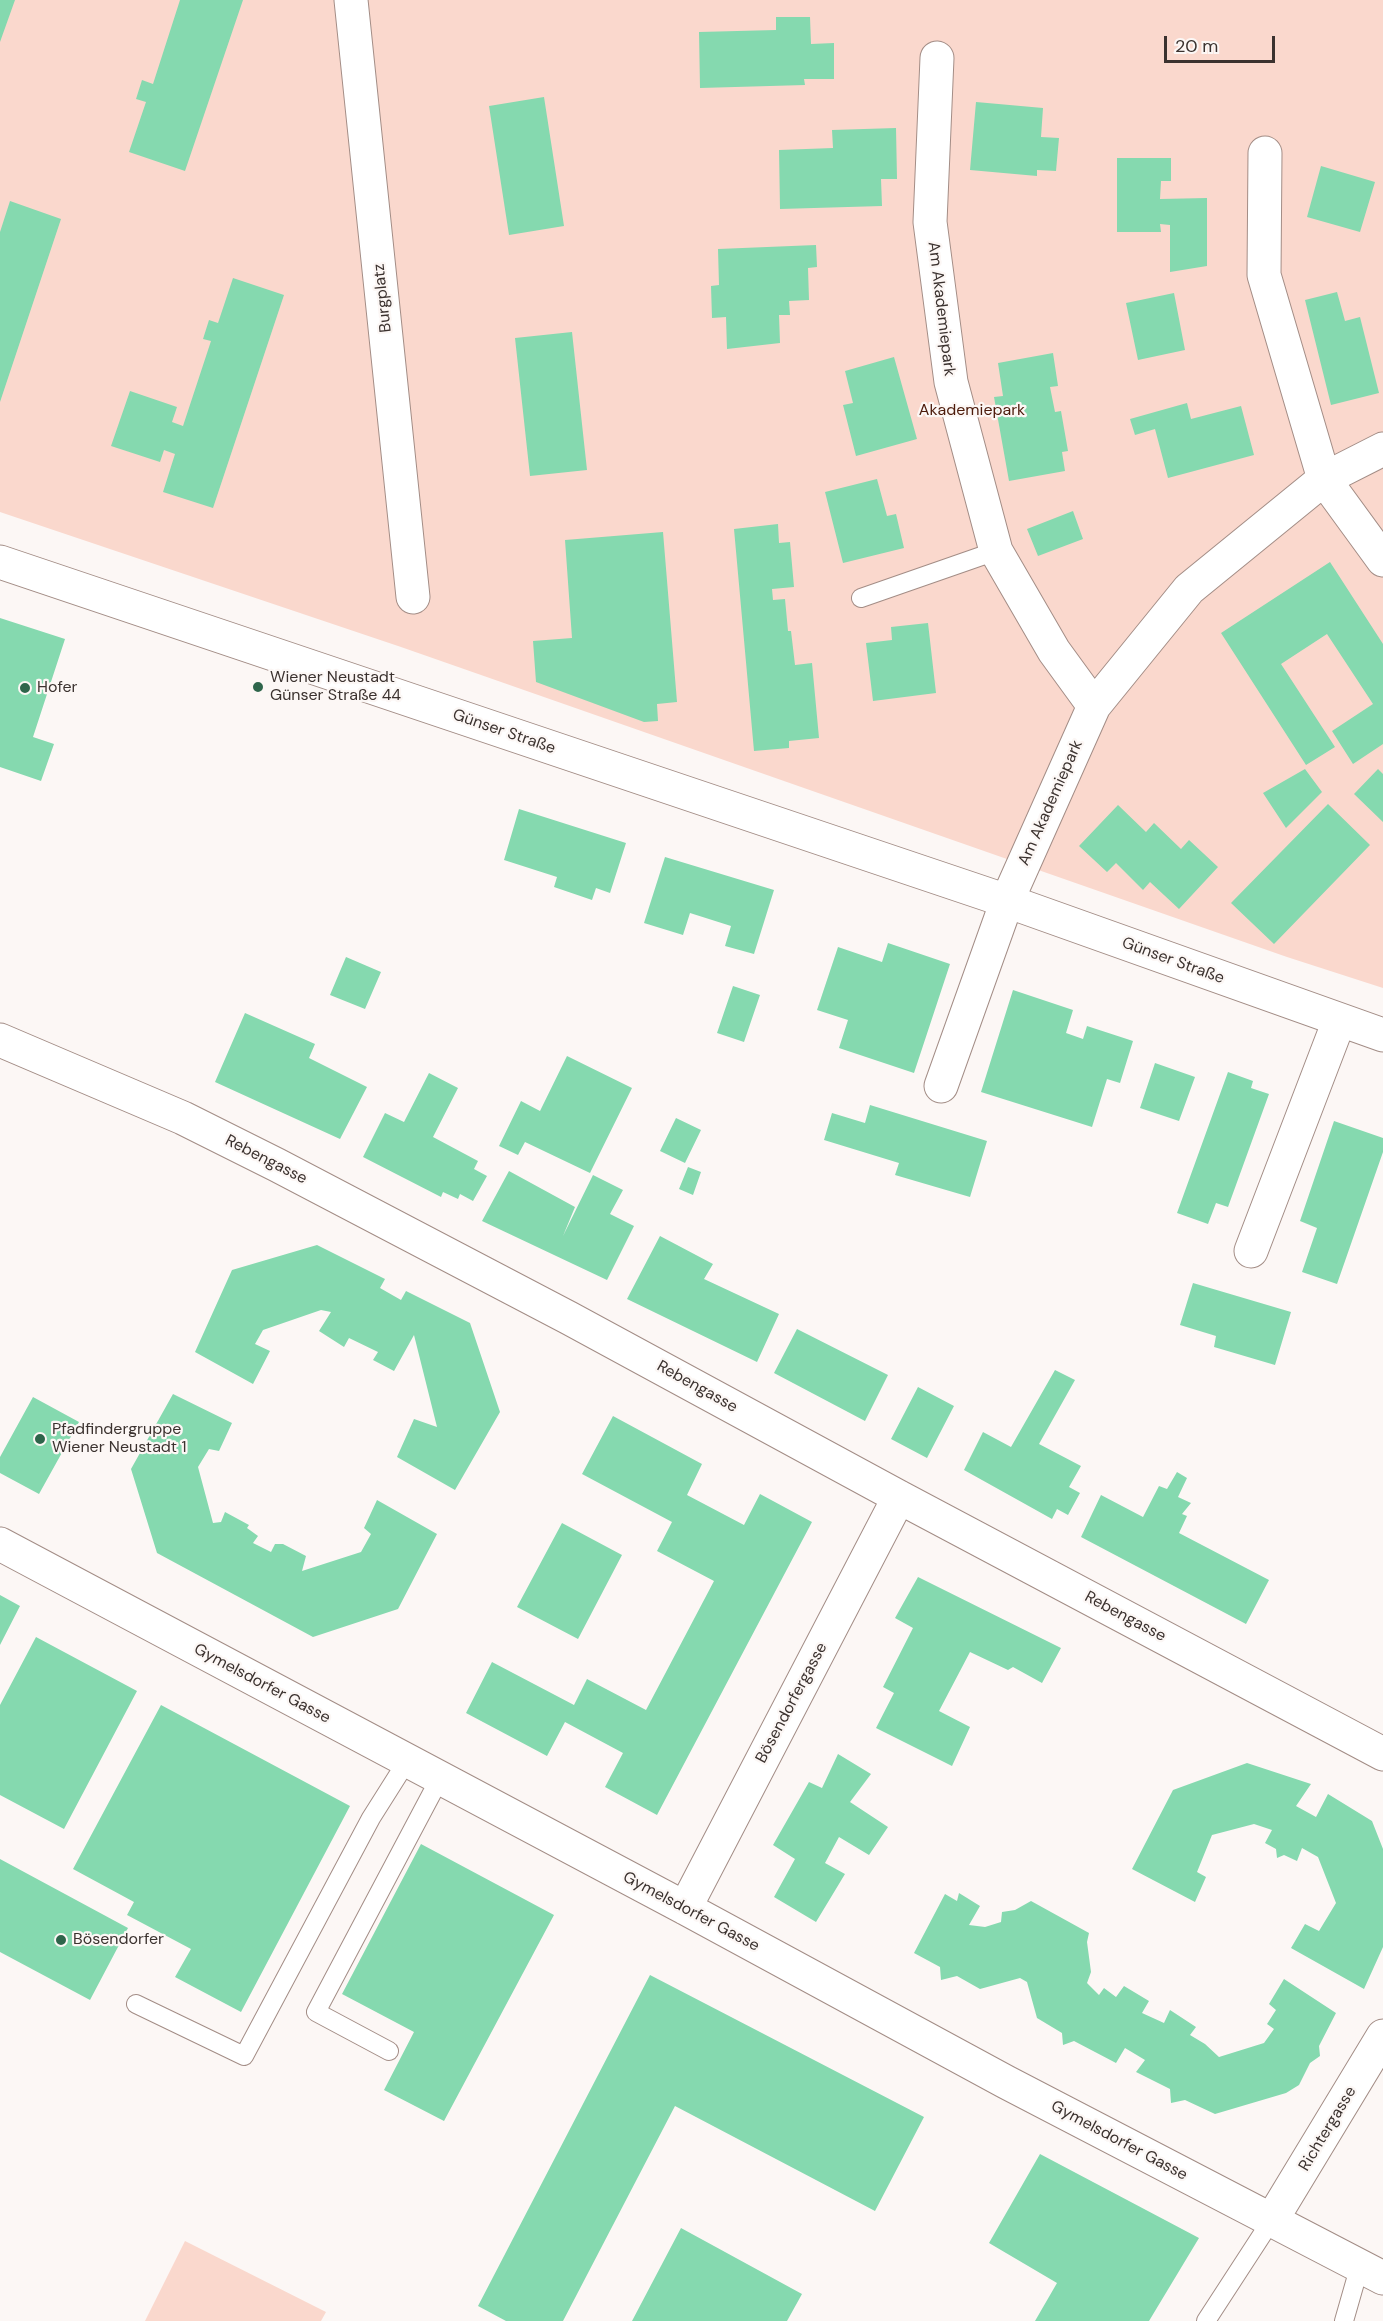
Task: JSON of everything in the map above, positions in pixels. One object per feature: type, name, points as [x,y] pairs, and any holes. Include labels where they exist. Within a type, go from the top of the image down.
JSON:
[{"type":"street","name":"Burgplatz","points":[[351,0],[413,597]]},
{"type":"street","name":"Am Akademiepark","points":[[937,58],[930,222],[951,382],[996,551],[1054,651],[1094,706]]},
{"type":"street","points":[[1265,153],[1264,275],[1324,480],[1383,560]]},
{"type":"street","name":"Am Akademiepark","points":[[1007,902],[1094,706],[1189,589],[1324,480],[1383,449]]},
{"type":"street","name":"Günser Straße","points":[[0,562],[1007,902],[1383,1035]]},
{"type":"street","points":[[941,1086],[1007,902]]},
{"type":"street","points":[[1251,1251],[1339,1021]]},
{"type":"street","name":"Rebengasse","points":[[0,1040],[183,1118],[277,1165],[588,1328],[899,1497],[1383,1754]]},
{"type":"street","name":"Bösendorfergasse","points":[[685,1908],[899,1497]]},
{"type":"street","name":"Gymelsdorfer Gasse","points":[[0,1544],[685,1908],[1006,2082],[1371,2271]]},
{"type":"street","name":"Richtergasse","points":[[1271,2221],[1383,2036]]},
{"type":"lane","points":[[861,598],[996,551]]},
{"type":"lane","points":[[136,2004],[244,2056],[371,1818],[407,1761]]},
{"type":"lane","points":[[389,2050],[316,2012],[440,1778]]},
{"type":"lane","points":[[1206,2321],[1271,2221]]},
{"type":"lane","points":[[1344,2321],[1371,2271]]},
{"type":"green space","name":"Akademiepark","points":[[0,0],[1383,0],[1383,988],[1287,957],[401,647],[0,512]]},
{"type":"green space","points":[[185,2241],[326,2312],[321,2321],[145,2321]]},
{"type":"building","points":[[0,0],[15,0],[0,42]]},
{"type":"building","points":[[180,0],[243,0],[185,171],[129,152],[146,102],[136,99],[142,80],[153,84]]},
{"type":"building","points":[[776,17],[810,17],[811,44],[834,43],[834,79],[804,79],[805,85],[700,88],[699,32],[776,30]]},
{"type":"building","points":[[544,97],[564,226],[509,235],[489,106]]},
{"type":"building","points":[[976,102],[1043,108],[1041,137],[1059,138],[1056,171],[1037,170],[1037,176],[970,170]]},
{"type":"building","points":[[896,128],[897,179],[881,179],[882,206],[780,209],[779,150],[833,148],[832,130]]},
{"type":"building","points":[[1117,158],[1171,158],[1171,181],[1161,181],[1160,199],[1207,198],[1207,266],[1170,272],[1170,225],[1160,224],[1161,232],[1117,232]]},
{"type":"building","points":[[1321,166],[1375,182],[1360,232],[1307,217]]},
{"type":"building","points":[[10,201],[61,219],[0,402],[0,232]]},
{"type":"building","points":[[816,245],[817,267],[808,268],[809,300],[789,301],[790,315],[779,315],[780,343],[727,349],[726,317],[712,318],[711,286],[719,285],[718,249]]},
{"type":"building","points":[[233,278],[284,295],[213,508],[163,492],[175,454],[164,450],[160,462],[111,446],[130,391],[177,407],[172,422],[183,426],[211,341],[203,339],[209,320],[218,323]]},
{"type":"building","points":[[1337,292],[1345,321],[1360,317],[1379,393],[1331,405],[1305,300]]},
{"type":"building","points":[[1174,293],[1185,350],[1138,360],[1126,303]]},
{"type":"building","points":[[572,332],[587,470],[530,476],[515,338]]},
{"type":"building","points":[[1053,353],[1058,386],[1050,387],[1055,412],[1061,411],[1068,451],[1062,452],[1065,471],[1009,481],[994,397],[1003,396],[998,363]]},
{"type":"building","points":[[894,357],[917,439],[856,456],[843,405],[853,403],[845,371]]},
{"type":"building","points":[[1187,403],[1191,419],[1241,406],[1254,455],[1168,478],[1155,429],[1135,435],[1130,419]]},
{"type":"building","points":[[877,479],[887,516],[896,514],[904,548],[843,563],[825,492]]},
{"type":"building","points":[[1073,511],[1083,539],[1038,556],[1027,529]]},
{"type":"building","points":[[778,524],[779,543],[790,542],[794,587],[772,589],[773,600],[785,599],[788,631],[791,631],[795,665],[812,663],[819,738],[789,741],[789,748],[754,751],[734,529]]},
{"type":"building","points":[[663,532],[677,702],[657,704],[658,721],[644,722],[536,682],[533,641],[572,638],[565,540]]},
{"type":"building","points":[[1330,562],[1383,644],[1383,744],[1353,764],[1332,731],[1373,704],[1327,634],[1281,664],[1335,747],[1306,765],[1221,633]]},
{"type":"building","name":"Hofer","points":[[0,618],[65,639],[33,737],[54,744],[41,781],[0,767]]},
{"type":"building","points":[[928,623],[936,693],[873,701],[866,643],[892,640],[891,627]]},
{"type":"building","points":[[1305,769],[1322,792],[1286,828],[1263,793]]},
{"type":"building","points":[[1378,769],[1383,774],[1383,822],[1354,794]]},
{"type":"building","points":[[1328,804],[1370,845],[1274,944],[1231,903]]},
{"type":"building","points":[[1118,805],[1146,832],[1154,823],[1181,849],[1189,840],[1218,867],[1179,909],[1150,882],[1143,890],[1116,863],[1107,872],[1079,846]]},
{"type":"building","points":[[519,809],[626,843],[610,893],[596,888],[592,900],[554,887],[557,877],[504,860]]},
{"type":"building","points":[[665,857],[774,890],[754,954],[725,946],[731,926],[690,913],[683,935],[644,923]]},
{"type":"building","points":[[888,943],[950,964],[914,1073],[839,1048],[848,1020],[817,1010],[838,947],[882,962]]},
{"type":"building","points":[[346,957],[381,972],[365,1009],[330,995]]},
{"type":"building","points":[[733,986],[760,995],[744,1042],[717,1033]]},
{"type":"building","points":[[1013,990],[1073,1010],[1066,1033],[1083,1039],[1087,1026],[1133,1041],[1120,1083],[1107,1079],[1092,1127],[981,1092]]},
{"type":"building","points":[[245,1013],[315,1044],[309,1058],[367,1087],[340,1139],[215,1082]]},
{"type":"building","points":[[567,1056],[632,1088],[590,1173],[525,1142],[518,1155],[499,1146],[521,1101],[540,1111]]},
{"type":"building","points":[[1155,1063],[1195,1077],[1179,1121],[1140,1108]]},
{"type":"building","points":[[1228,1072],[1253,1081],[1251,1088],[1269,1094],[1228,1207],[1216,1203],[1208,1224],[1177,1213]]},
{"type":"building","points":[[429,1073],[458,1088],[433,1137],[478,1161],[474,1169],[487,1176],[473,1201],[460,1194],[458,1199],[443,1192],[441,1197],[363,1157],[385,1113],[404,1122]]},
{"type":"building","points":[[870,1105],[987,1141],[970,1197],[895,1175],[899,1163],[824,1140],[832,1113],[865,1123]]},
{"type":"building","points":[[676,1118],[701,1130],[685,1163],[660,1151]]},
{"type":"building","points":[[1334,1121],[1383,1138],[1383,1152],[1337,1284],[1302,1272],[1317,1228],[1300,1221]]},
{"type":"building","points":[[688,1167],[701,1172],[693,1195],[679,1189]]},
{"type":"building","points":[[509,1171],[575,1207],[563,1236],[593,1175],[623,1190],[610,1214],[634,1226],[607,1280],[482,1221]]},
{"type":"building","points":[[660,1236],[713,1264],[704,1279],[779,1314],[757,1362],[627,1299]]},
{"type":"building","points":[[317,1245],[385,1279],[380,1288],[401,1300],[406,1291],[470,1323],[500,1412],[455,1490],[397,1457],[414,1419],[437,1427],[414,1335],[394,1371],[373,1360],[378,1352],[349,1338],[344,1347],[319,1331],[331,1312],[321,1310],[263,1330],[255,1344],[270,1351],[253,1384],[195,1352],[232,1270]]},
{"type":"building","points":[[1193,1283],[1291,1312],[1275,1365],[1214,1347],[1216,1336],[1180,1325]]},
{"type":"building","points":[[797,1329],[888,1375],[865,1421],[774,1373]]},
{"type":"building","points":[[1055,1370],[1075,1380],[1039,1444],[1081,1466],[1069,1487],[1080,1493],[1068,1515],[1057,1509],[1052,1519],[964,1470],[983,1432],[1011,1447]]},
{"type":"building","points":[[918,1387],[954,1406],[927,1458],[891,1439]]},
{"type":"building","points":[[173,1394],[232,1423],[219,1451],[209,1449],[198,1467],[213,1523],[221,1522],[225,1512],[249,1525],[247,1528],[258,1536],[253,1543],[271,1552],[275,1544],[283,1544],[306,1556],[302,1571],[361,1552],[371,1534],[364,1528],[377,1500],[437,1534],[398,1609],[313,1637],[157,1553],[131,1469]]},
{"type":"building","name":"Pfadfindergruppe Wiener Neustadt 1","points":[[33,1397],[79,1422],[39,1494],[0,1473],[0,1457]]},
{"type":"building","points":[[613,1416],[702,1464],[687,1495],[744,1525],[760,1494],[812,1522],[657,1815],[605,1787],[623,1753],[565,1722],[547,1756],[466,1713],[492,1662],[574,1705],[587,1679],[646,1710],[714,1581],[657,1551],[672,1522],[582,1474]]},
{"type":"building","points":[[1177,1472],[1187,1478],[1178,1497],[1191,1503],[1182,1514],[1187,1516],[1179,1533],[1269,1580],[1246,1624],[1081,1537],[1101,1495],[1143,1517],[1159,1486],[1167,1489]]},
{"type":"building","points":[[562,1523],[622,1555],[578,1639],[517,1607]]},
{"type":"building","points":[[918,1577],[1061,1648],[1042,1683],[1013,1667],[1008,1670],[970,1652],[939,1711],[970,1727],[952,1766],[876,1728],[894,1693],[883,1687],[913,1628],[895,1618]]},
{"type":"building","points":[[0,1595],[20,1606],[0,1645]]},
{"type":"building","points":[[36,1637],[137,1691],[64,1829],[0,1795],[0,1705]]},
{"type":"building","points":[[161,1705],[350,1806],[241,2012],[175,1977],[191,1949],[127,1915],[134,1902],[73,1869]]},
{"type":"building","points":[[838,1754],[871,1774],[850,1802],[888,1827],[869,1855],[839,1837],[825,1863],[845,1874],[816,1922],[774,1897],[795,1859],[773,1845],[809,1782],[822,1788]]},
{"type":"building","points":[[1247,1763],[1311,1784],[1296,1806],[1316,1817],[1328,1794],[1372,1821],[1383,1849],[1383,1947],[1364,1989],[1291,1948],[1305,1924],[1319,1931],[1336,1903],[1318,1857],[1302,1848],[1297,1861],[1284,1855],[1277,1858],[1276,1849],[1265,1843],[1272,1830],[1254,1824],[1212,1835],[1197,1872],[1206,1877],[1195,1902],[1132,1869],[1173,1790]]},
{"type":"building","points":[[421,1844],[554,1915],[444,2121],[384,2090],[414,2032],[342,1994]]},
{"type":"building","name":"Bösendorfer","points":[[0,1859],[128,1928],[90,2000],[0,1952]]},
{"type":"building","points":[[959,1893],[980,1906],[969,1925],[985,1927],[1001,1922],[1002,1912],[1015,1910],[1031,1901],[1089,1933],[1087,1942],[1091,1972],[1087,1983],[1099,1995],[1104,1988],[1116,1997],[1124,1986],[1149,2001],[1142,2013],[1164,2023],[1170,2010],[1196,2027],[1190,2035],[1205,2044],[1219,2057],[1264,2043],[1274,2029],[1267,2024],[1276,2010],[1269,2004],[1284,1979],[1336,2013],[1319,2046],[1320,2056],[1310,2063],[1299,2085],[1286,2093],[1215,2114],[1185,2100],[1171,2103],[1170,2089],[1136,2072],[1145,2060],[1125,2048],[1116,2063],[1074,2041],[1063,2045],[1062,2033],[1037,2018],[1027,1982],[1020,1978],[980,1989],[957,1976],[941,1980],[940,1967],[914,1953],[945,1894],[957,1901]]},
{"type":"building","points":[[650,1975],[924,2117],[875,2211],[675,2106],[563,2321],[506,2321],[478,2306]]},
{"type":"building","points":[[1040,2154],[1199,2238],[1149,2321],[1035,2321],[1057,2283],[989,2243]]},
{"type":"building","points":[[681,2228],[802,2294],[787,2321],[632,2321]]},
{"type":"place","name":"Wiener Neustadt Günser Straße 44","points":[[258,687]]},
{"type":"place","name":"Hofer","points":[[25,688]]},
{"type":"place","name":"Pfadfindergruppe Wiener Neustadt 1","points":[[40,1439]]},
{"type":"place","name":"Bösendorfer","points":[[61,1940]]}]
